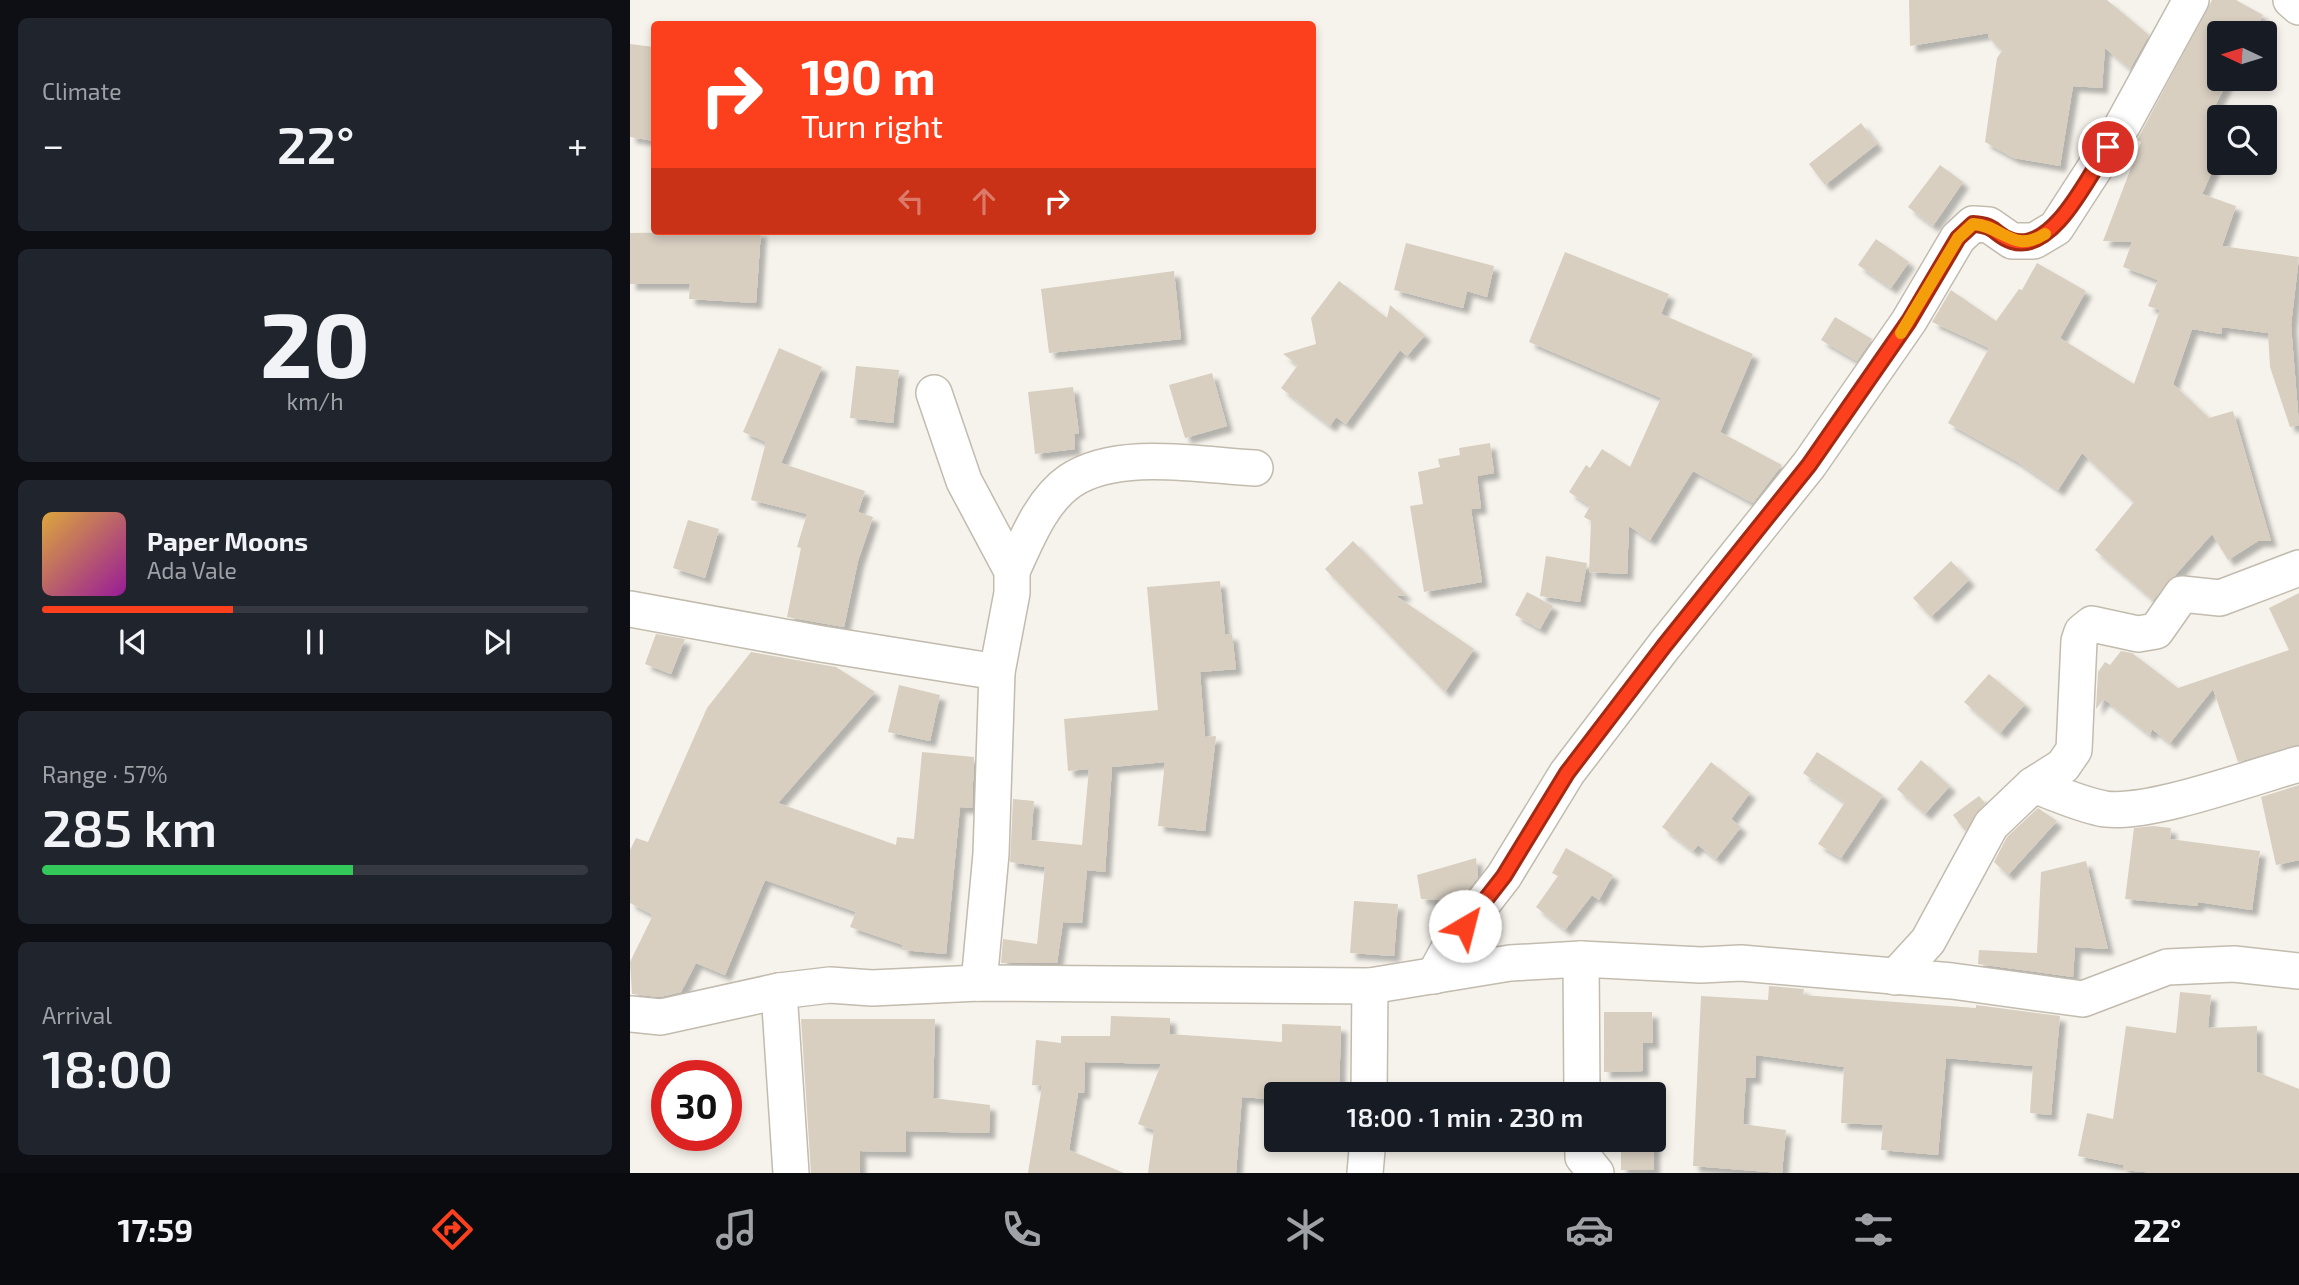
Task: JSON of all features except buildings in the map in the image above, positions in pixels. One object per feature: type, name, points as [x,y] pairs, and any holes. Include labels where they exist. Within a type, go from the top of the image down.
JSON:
[{"type":"street","points":[[1434,976],[1452,943],[1504,876],[1567,773],[1664,646],[1809,465],[1909,321],[1958,238],[1973,224],[1989,225],[2012,241],[2034,241],[2056,228],[2122,126],[2191,0]]},
{"type":"street","points":[[2291,0],[2299,7]]},
{"type":"street","points":[[934,393],[964,481],[1012,571]]},
{"type":"street","points":[[979,983],[991,855],[997,672],[1012,593],[1012,571],[1039,517],[1068,482],[1102,465],[1153,463],[1255,468]]},
{"type":"street","points":[[1895,977],[1928,941],[1991,825],[2033,786],[2063,766],[2074,750],[2079,641],[2082,632],[2092,624],[2138,634],[2156,631],[2182,594],[2220,598],[2299,568]]},
{"type":"street","points":[[630,608],[822,644],[997,672]]},
{"type":"street","points":[[2033,786],[2106,809],[2131,807],[2169,802],[2299,764]]},
{"type":"street","points":[[1581,959],[1582,1082]]},
{"type":"street","points":[[630,1014],[661,1017],[779,991],[830,985],[872,988],[979,983],[1370,986],[1510,963],[1581,959],[1701,965],[1741,963],[1952,981],[2083,999],[2100,995],[2167,967],[2234,964],[2299,971]]},
{"type":"street","points":[[1369,1082],[1370,986]]},
{"type":"street","points":[[779,991],[791,1173]]},
{"type":"street","points":[[1365,1173],[1367,1152]]},
{"type":"street","points":[[1583,1152],[1583,1157],[1596,1173]]},
{"type":"slow traffic","points":[[1901,333],[1958,238],[1973,224],[1989,225],[2012,241],[2034,241],[2045,234]]},
{"type":"route","points":[[1465,926],[1504,876],[1567,773],[1664,646],[1809,465],[1909,321],[1958,238],[1973,224],[1989,225],[2012,241],[2034,241],[2056,228],[2108,147]]}]
